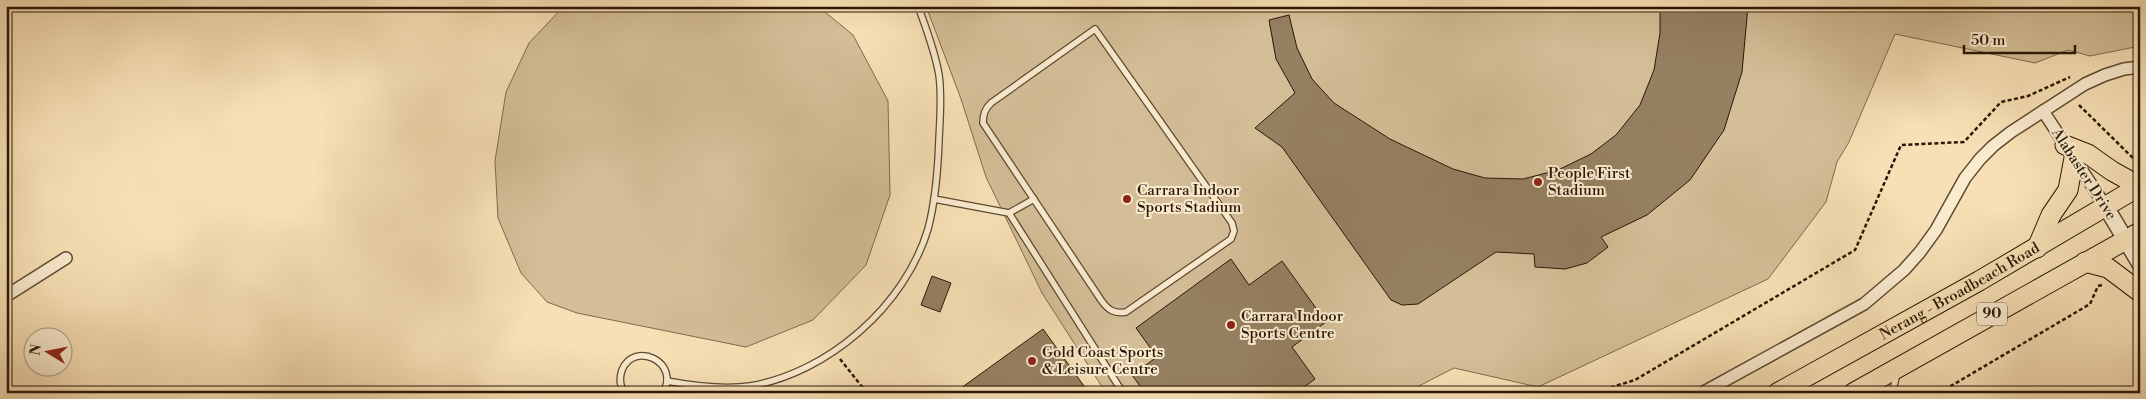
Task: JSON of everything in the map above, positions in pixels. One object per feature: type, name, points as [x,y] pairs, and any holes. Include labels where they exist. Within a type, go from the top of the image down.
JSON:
[{"type":"main road","points":[[2037,248],[2051,215],[2068,190],[2069,152],[2088,154],[2112,171],[2140,186]]},
{"type":"main road","name":"Nerang - Broadbeach Road","points":[[1777,393],[2037,248],[2140,186]]},
{"type":"main road","name":"90","points":[[1853,393],[2133,236]]},
{"type":"main road","points":[[2085,262],[2108,268],[2140,292]]},
{"type":"street","points":[[1702,393],[1864,304],[1904,270],[1920,252],[1936,230],[1965,178],[1980,159],[2011,132],[2085,84],[2124,69],[2140,68]]},
{"type":"street","name":"Alabaster Drive","points":[[2042,111],[2106,207],[2133,236],[2140,264]]},
{"type":"street","points":[[6,296],[66,258]]},
{"type":"lane","points":[[667,381],[693,386],[747,386],[774,381],[795,373],[819,362],[867,326],[902,282],[915,259],[927,230],[934,199],[941,110],[939,75],[930,38],[918,6]]},
{"type":"lane","points":[[1095,29],[1232,223],[1234,231],[1231,239],[1208,256],[1126,312],[1119,313],[1111,311],[1101,300],[1034,199],[987,130],[983,123],[983,115],[986,108],[992,103],[1095,29]]},
{"type":"lane","points":[[934,199],[1009,213],[1034,199]]},
{"type":"lane","points":[[1009,213],[1123,393]]},
{"type":"lane","points":[[624,393],[620,383],[623,367],[627,362],[640,356],[654,358],[664,367],[667,381],[663,393]]},
{"type":"lane","points":[[1892,393],[1899,367]]},
{"type":"path","points":[[1592,393],[1635,380],[1855,250],[1901,145],[1964,142],[2001,102],[2028,96]]},
{"type":"path","points":[[2078,105],[2137,162]]},
{"type":"path","points":[[1939,393],[2090,304],[2098,286],[2107,283]]},
{"type":"path","points":[[834,351],[867,393]]},
{"type":"shaded area","points":[[564,6],[815,6],[819,7],[853,35],[888,101],[890,195],[866,265],[813,320],[746,347],[577,313],[547,302],[521,273],[498,218],[495,161],[506,92],[529,43]]},
{"type":"shaded area","name":"People First Stadium","points":[[926,6],[2140,6],[2140,46],[2090,56],[2068,50],[2035,63],[1895,34],[1849,142],[1837,162],[1826,202],[1768,279],[1538,387],[1454,368],[1419,386],[1420,393],[1106,393],[1042,293],[986,177],[961,99]]},
{"type":"building","points":[[1660,6],[1748,6],[1742,72],[1724,130],[1690,180],[1647,215],[1601,237],[1608,247],[1587,263],[1565,269],[1535,267],[1534,254],[1496,252],[1418,304],[1402,305],[1391,300],[1282,147],[1255,128],[1295,93],[1276,59],[1269,20],[1289,15],[1297,48],[1312,79],[1334,103],[1390,139],[1453,169],[1485,178],[1523,179],[1558,170],[1591,154],[1616,135],[1640,105],[1654,70],[1660,33]]},
{"type":"building","name":"Carrara Indoor Sports Centre","points":[[1231,259],[1249,285],[1282,261],[1326,322],[1292,347],[1315,379],[1296,393],[1145,393],[1132,375],[1157,357],[1136,328]]},
{"type":"building","points":[[932,276],[951,283],[940,312],[921,305]]},
{"type":"building","name":"Gold Coast Sports & Leisure Centre","points":[[1043,329],[1089,393],[954,393]]},
{"type":"place","name":"People First Stadium","points":[[1538,182]]},
{"type":"place","name":"Carrara Indoor Sports Stadium","points":[[1127,199]]},
{"type":"place","name":"Carrara Indoor Sports Centre","points":[[1231,325]]},
{"type":"place","name":"Gold Coast Sports & Leisure Centre","points":[[1032,361]]}]
